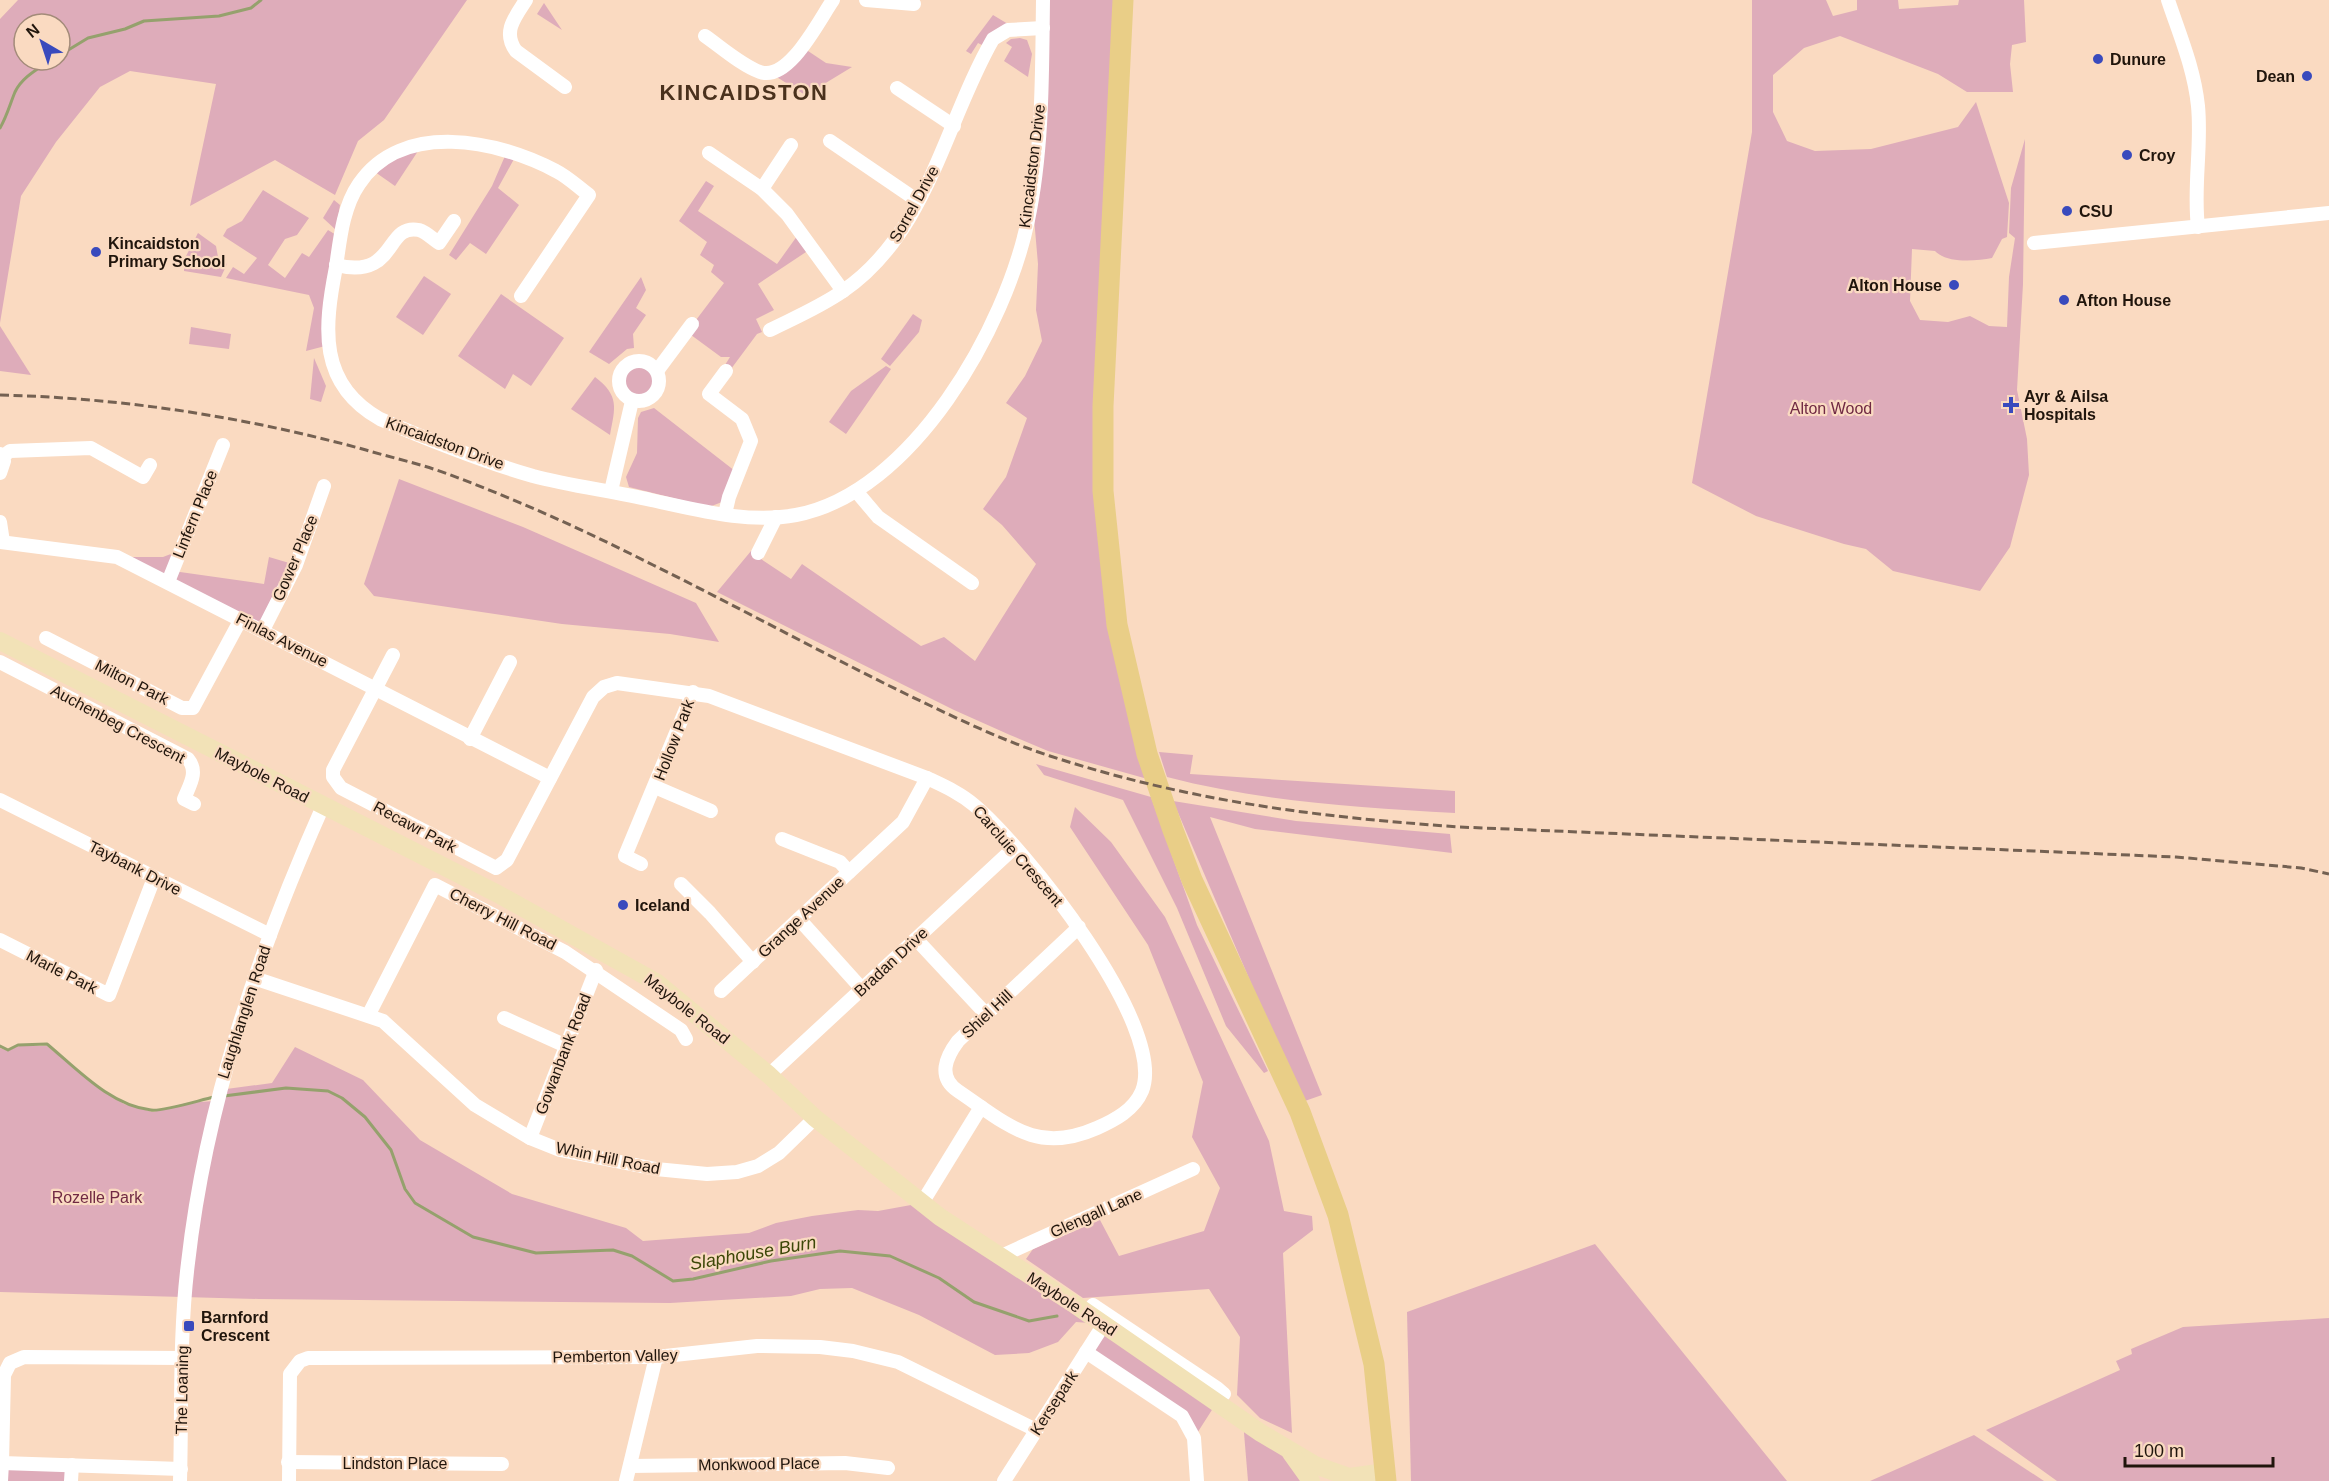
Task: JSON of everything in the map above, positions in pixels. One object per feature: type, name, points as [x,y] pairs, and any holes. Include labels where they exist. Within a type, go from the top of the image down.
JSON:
[{"type":"highway","points":[[1123,0],[1103,406],[1104,491],[1117,625],[1130,691],[1147,754],[1173,830],[1192,880],[1300,1112],[1338,1215],[1374,1364],[1386,1477]]},
{"type":"main road","name":"Maybole Road","points":[[0,641],[546,919],[656,982],[768,1075],[815,1118],[922,1203],[999,1257],[1315,1465],[1349,1477],[1386,1477]]},
{"type":"main road","name":"Maybole Road","points":[[1287,1448],[1311,1481]]},
{"type":"street","points":[[526,0],[512,20],[509,32],[511,44],[516,51],[565,87]]},
{"type":"street","points":[[705,36],[760,72],[772,74],[792,60],[833,0]]},
{"type":"street","points":[[866,0],[914,4]]},
{"type":"street","name":"Kincaidston Drive","points":[[521,296],[589,195],[558,172],[512,153],[449,142],[428,142],[412,146],[381,162],[360,182],[348,206],[328,310],[330,358],[339,380],[358,404],[375,416],[532,476],[725,514],[776,517],[828,506],[856,492],[898,459],[942,405],[980,345],[1017,262],[1028,219],[1033,185],[1041,95],[1043,0]]},
{"type":"street","points":[[2168,0],[2187,48],[2198,108],[2196,205],[2198,226]]},
{"type":"street","name":"Sorrel Drive","points":[[770,330],[843,291],[893,244],[918,201],[993,39],[1008,30],[1043,28]]},
{"type":"street","points":[[897,88],[954,126]]},
{"type":"street","points":[[830,141],[918,201]]},
{"type":"street","points":[[762,189],[791,145]]},
{"type":"street","points":[[709,153],[762,189],[787,214],[843,291]]},
{"type":"street","points":[[2034,243],[2329,213]]},
{"type":"street","points":[[336,265],[355,269],[375,265],[387,254],[392,241],[410,231],[420,230],[439,243],[454,221]]},
{"type":"street","points":[[657,371],[693,324]]},
{"type":"street","points":[[642,361],[657,371],[659,382],[655,394],[645,401],[632,400],[619,388],[621,370],[630,362],[642,361]]},
{"type":"street","points":[[725,514],[729,497],[749,449],[751,436],[742,419],[709,394],[726,371]]},
{"type":"street","points":[[611,491],[632,400]]},
{"type":"street","name":"Linfern Place","points":[[168,582],[223,445]]},
{"type":"street","points":[[0,473],[3,466],[1,456],[10,451],[91,448],[143,477],[150,465]]},
{"type":"street","name":"Gower Place","points":[[263,630],[296,565],[324,486]]},
{"type":"street","points":[[856,492],[878,517],[972,583]]},
{"type":"street","points":[[758,553],[776,517]]},
{"type":"street","points":[[0,522],[2,542]]},
{"type":"street","name":"Finlas Avenue","points":[[2,542],[117,557],[550,778]]},
{"type":"street","name":"Milton Park","points":[[46,638],[182,708],[193,708],[241,619]]},
{"type":"street","name":"Recawr Park","points":[[393,655],[333,770],[336,783],[341,788],[496,868],[507,860],[550,778]]},
{"type":"street","name":"Auchenbeg Crescent","points":[[0,662],[188,759],[193,765],[194,772],[184,800],[194,804]]},
{"type":"street","points":[[470,739],[510,662]]},
{"type":"street","name":"Carcluie Crescent","points":[[550,778],[593,698],[604,687],[617,683],[693,692],[927,778],[953,790],[974,806],[1014,848],[1079,927],[1119,993],[1135,1029],[1145,1071],[1142,1091],[1130,1109],[1115,1120],[1068,1138],[1047,1140],[1029,1137],[981,1107]]},
{"type":"street","name":"Hollow Park","points":[[641,864],[625,856],[693,692]]},
{"type":"street","name":"Grange Avenue","points":[[721,991],[903,822],[927,778]]},
{"type":"street","name":"Hollow Park","points":[[655,787],[711,811]]},
{"type":"street","name":"Taybank Drive","points":[[0,800],[270,935]]},
{"type":"street","name":"Laughlanglen Road","points":[[192,1227],[218,1096],[254,978],[323,806]]},
{"type":"street","name":"Grange Avenue","points":[[782,839],[840,862],[849,872]]},
{"type":"street","name":"Bradan Drive","points":[[768,1075],[1014,848]]},
{"type":"street","name":"Marle Park","points":[[0,940],[109,995],[154,878]]},
{"type":"street","name":"Grange Avenue","points":[[681,884],[753,962]]},
{"type":"street","name":"Cherry Hill Road","points":[[369,1014],[435,885],[596,970],[681,1030],[686,1040]]},
{"type":"street","points":[[799,919],[862,989]]},
{"type":"street","name":"Shiel Hill","points":[[981,1107],[954,1089],[944,1070],[946,1057],[958,1041],[1079,927]]},
{"type":"street","points":[[916,939],[986,1014]]},
{"type":"street","name":"Gowanbank Road","points":[[530,1138],[564,1045],[596,970]]},
{"type":"street","name":"Whin Hill Road","points":[[254,978],[369,1014],[383,1021],[475,1105],[530,1138],[560,1150],[634,1166],[707,1174],[727,1172],[758,1166],[779,1153],[815,1118]]},
{"type":"street","points":[[504,1018],[564,1045]]},
{"type":"street","points":[[922,1203],[981,1107]]},
{"type":"street","name":"Glengall Lane","points":[[999,1257],[1193,1169]]},
{"type":"street","name":"The Loaning","points":[[180,1475],[183,1358],[192,1227]]},
{"type":"street","points":[[1087,1313],[1093,1305],[1216,1388],[1224,1394],[1217,1402]]},
{"type":"street","name":"Kersepark","points":[[1004,1481],[1104,1324]]},
{"type":"street","name":"Pemberton Valley","points":[[289,1481],[290,1374],[300,1360],[308,1358],[656,1357],[785,1345],[853,1351],[898,1362],[1036,1430]]},
{"type":"street","points":[[1086,1352],[1182,1416],[1194,1438],[1197,1481]]},
{"type":"street","points":[[626,1481],[656,1357]]},
{"type":"street","points":[[1,1481],[4,1375],[10,1362],[17,1358],[183,1358]]},
{"type":"street","name":"Lindston Place","points":[[288,1462],[502,1464]]},
{"type":"street","points":[[2,1463],[72,1465],[180,1475]]},
{"type":"street","name":"Monkwood Place","points":[[630,1466],[845,1463],[888,1468]]},
{"type":"street","points":[[71,1481],[72,1465]]},
{"type":"green space","points":[[18,0],[467,0],[384,120],[358,141],[335,195],[275,160],[190,206],[216,84],[130,71],[100,87],[56,142],[21,196],[0,323],[0,19]]},
{"type":"green space","points":[[1043,0],[1123,0],[1103,491],[1147,754],[1144,778],[1048,751],[1010,735],[954,710],[717,592],[751,551],[758,553],[761,559],[791,579],[802,564],[921,646],[944,637],[975,661],[1036,564],[1002,525],[983,509],[1006,477],[1027,418],[1006,403],[1025,376],[1042,341],[1036,310],[1038,264],[1032,195]]},
{"type":"green space","name":"Alton Wood","points":[[1752,0],[1826,0],[1833,16],[1857,10],[1857,0],[1898,0],[1899,9],[1958,5],[1959,0],[2024,0],[2026,42],[2012,45],[2010,64],[2013,92],[1967,92],[1938,74],[1840,36],[1804,48],[1773,75],[1773,112],[1787,141],[1815,151],[1871,149],[1958,127],[1976,102],[2009,203],[2007,237],[2002,239],[1992,258],[1970,261],[1947,258],[1935,251],[1912,249],[1910,301],[1920,320],[1948,322],[1970,316],[1989,326],[2007,327],[2009,277],[2015,238],[2009,233],[2011,188],[2025,139],[2023,284],[2017,390],[2027,439],[2029,475],[2010,547],[1980,591],[1893,571],[1866,549],[1756,516],[1692,483],[1752,132]]},
{"type":"green space","points":[[544,3],[562,30],[537,14]]},
{"type":"green space","points":[[993,15],[1008,24],[993,32],[984,46],[978,43],[971,54],[966,51]]},
{"type":"green space","points":[[1011,39],[1027,40],[1032,54],[1028,77],[1004,61],[1012,47],[1006,43]]},
{"type":"green space","points":[[802,47],[826,63],[852,67],[824,84],[813,100],[772,74]]},
{"type":"green space","points":[[420,148],[395,186],[375,172],[389,161]]},
{"type":"green space","points":[[505,156],[514,159],[498,188],[519,205],[486,254],[470,243],[456,260],[449,255],[492,186]]},
{"type":"green space","points":[[706,181],[714,186],[698,211],[777,264],[800,232],[812,248],[758,284],[774,310],[756,319],[762,332],[757,334],[731,369],[725,365],[730,357],[721,357],[687,332],[724,283],[711,272],[714,265],[700,255],[707,242],[679,221]]},
{"type":"green space","points":[[263,190],[309,218],[297,235],[285,239],[268,265],[285,278],[302,253],[309,257],[328,230],[341,238],[329,345],[306,351],[314,308],[309,295],[226,278],[233,267],[244,274],[257,258],[223,236],[227,229],[242,221]]},
{"type":"green space","points":[[334,200],[340,205],[336,230],[323,218]]},
{"type":"green space","points":[[198,233],[216,246],[218,257],[227,264],[221,277],[184,271],[184,260]]},
{"type":"green space","points":[[424,276],[451,294],[423,335],[396,317]]},
{"type":"green space","points":[[641,277],[646,290],[636,308],[646,315],[633,334],[634,348],[627,349],[609,364],[589,352]]},
{"type":"green space","points":[[501,294],[564,338],[531,386],[513,374],[505,389],[458,356]]},
{"type":"green space","points":[[913,314],[922,320],[919,332],[890,366],[881,359]]},
{"type":"green space","points":[[0,326],[31,375],[0,371]]},
{"type":"green space","points":[[191,327],[231,334],[229,349],[189,344]]},
{"type":"green space","points":[[314,358],[326,386],[321,402],[310,399]]},
{"type":"green space","points":[[639,366],[645,367],[653,375],[653,387],[645,395],[639,396],[633,395],[625,387],[624,381],[625,375],[633,367]]},
{"type":"green space","points":[[886,366],[891,369],[846,434],[829,422],[851,391]]},
{"type":"green space","points":[[595,377],[609,390],[614,403],[610,435],[571,409]]},
{"type":"green space","points":[[654,408],[735,471],[722,502],[709,507],[629,487],[626,477],[637,453],[638,418],[641,412]]},
{"type":"green space","points":[[399,479],[523,527],[696,603],[719,642],[670,634],[562,624],[374,596],[364,584]]},
{"type":"green space","points":[[181,550],[173,571],[264,584],[269,557],[296,565],[263,630],[117,557],[163,557]]},
{"type":"green space","points":[[1159,752],[1193,755],[1190,774],[1455,791],[1455,813],[1274,798],[1203,785],[1167,777]]},
{"type":"green space","points":[[1036,764],[1151,797],[1197,925],[1268,1071],[1264,1073],[1226,1026],[1177,908],[1123,800],[1044,775]]},
{"type":"green space","points":[[1173,801],[1296,821],[1450,834],[1452,853],[1255,829],[1210,817],[1322,1095],[1302,1102]]},
{"type":"green space","points":[[1075,807],[1111,842],[1165,917],[1269,1141],[1284,1211],[1312,1216],[1313,1230],[1283,1253],[1292,1433],[1260,1418],[1237,1395],[1240,1337],[1209,1289],[1083,1298],[1026,1259],[1033,1249],[1100,1220],[1119,1256],[1204,1231],[1220,1188],[1192,1137],[1203,1082],[1148,945],[1070,827]]},
{"type":"green space","name":"Rozelle Park","points":[[19,1046],[47,1046],[93,1083],[124,1104],[153,1112],[186,1103],[214,1101],[191,1227],[219,1090],[272,1083],[295,1047],[363,1080],[420,1140],[512,1194],[626,1228],[643,1241],[749,1233],[776,1223],[812,1216],[858,1210],[878,1211],[922,1203],[1101,1324],[1076,1322],[1058,1342],[1029,1353],[995,1355],[919,1315],[852,1288],[820,1289],[791,1296],[670,1303],[259,1299],[0,1292],[0,1048],[8,1051]]},
{"type":"green space","points":[[1595,1244],[1787,1481],[1411,1481],[1407,1312]]},
{"type":"green space","points":[[2329,1318],[2329,1481],[2057,1481],[1986,1430],[2120,1370],[2116,1361],[2132,1354],[2131,1349],[2183,1327]]},
{"type":"green space","points":[[1103,1325],[1217,1402],[1194,1438],[1182,1416],[1086,1352]]},
{"type":"green space","points":[[1243,1421],[1287,1448],[1302,1481],[1248,1481]]},
{"type":"green space","points":[[1974,1435],[2044,1481],[1870,1481]]},
{"type":"green space","points":[[2,1463],[72,1465],[71,1481],[1,1481]]},
{"type":"waterway","points":[[72,48],[88,38],[125,29],[144,21],[219,16],[251,8],[261,0]]},
{"type":"waterway","points":[[0,128],[18,87],[34,72]]},
{"type":"waterway","name":"Slaphouse Burn","points":[[0,1046],[8,1050],[18,1045],[47,1044],[95,1085],[122,1102],[136,1107],[151,1110],[164,1109],[214,1097]]},
{"type":"waterway","name":"Slaphouse Burn","points":[[224,1096],[286,1088],[328,1091],[342,1098],[365,1117],[391,1150],[405,1189],[415,1203],[473,1237],[536,1253],[613,1250],[632,1256],[673,1281],[693,1279],[771,1261],[840,1251],[890,1256],[939,1278],[974,1302],[1029,1321],[1057,1316]]},
{"type":"railway","points":[[0,395],[93,400],[184,411],[321,438],[438,470],[526,505],[603,540],[876,679],[996,735],[1032,750],[1101,772],[1202,796],[1303,812],[1460,827],[2176,857],[2301,868],[2329,874]]},
{"type":"place","name":"Dunure","points":[[2098,59]]},
{"type":"place","name":"Dean","points":[[2307,76]]},
{"type":"place","name":"Croy","points":[[2127,155]]},
{"type":"place","name":"CSU","points":[[2067,211]]},
{"type":"place","name":"Kincaidston Primary School","points":[[96,252]]},
{"type":"place","name":"Alton House","points":[[1954,285]]},
{"type":"place","name":"Afton House","points":[[2064,300]]},
{"type":"place","name":"Ayr & Ailsa Hospitals","points":[[2011,405]]},
{"type":"place","name":"Iceland","points":[[623,905]]},
{"type":"place","name":"Barnford Crescent","points":[[189,1326]]},
{"type":"district","name":"KINCAIDSTON","points":[[744,92]]}]
